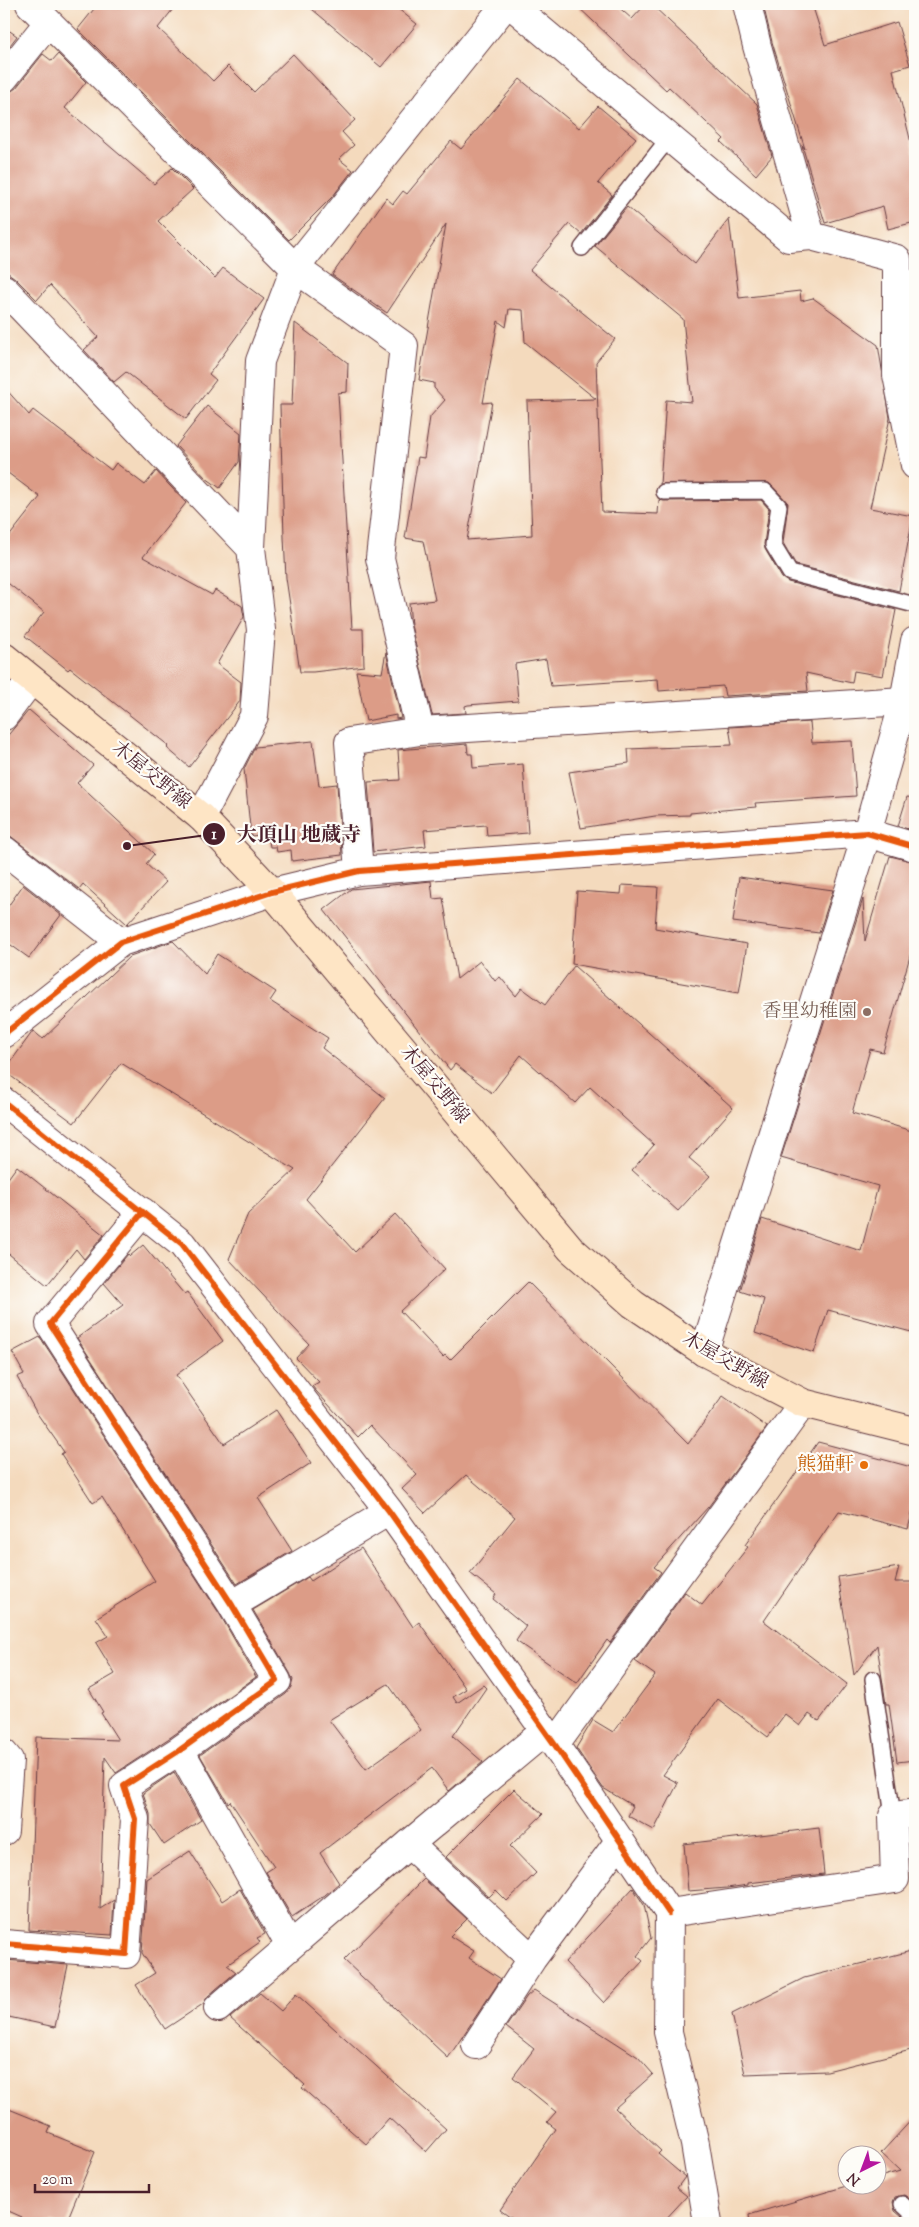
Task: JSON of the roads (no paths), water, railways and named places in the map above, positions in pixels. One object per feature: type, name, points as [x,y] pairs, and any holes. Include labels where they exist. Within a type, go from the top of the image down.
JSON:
[{"type":"main road","name":"木屋交野線","points":[[4,657],[201,817],[272,892],[571,1249],[633,1304],[704,1352],[803,1404],[915,1431]]},
{"type":"street","points":[[201,817],[254,716],[261,630],[251,548],[260,361],[295,268],[508,4],[789,238],[811,236],[896,259],[897,375],[915,466]]},
{"type":"street","points":[[747,4],[757,46],[811,236]]},
{"type":"street","points":[[4,78],[39,13],[295,268],[404,346],[380,558],[420,730]]},
{"type":"street","points":[[4,289],[251,548]]},
{"type":"street","points":[[704,1352],[866,833],[906,714],[915,641]]},
{"type":"street","points":[[4,716],[32,680]]},
{"type":"street","points":[[359,871],[349,742],[420,730],[906,714]]},
{"type":"street","points":[[4,1034],[121,942],[272,892],[359,871],[866,833],[915,847]]},
{"type":"street","points":[[4,850],[121,942]]},
{"type":"street","points":[[4,1102],[182,1244],[389,1511],[550,1738],[668,1913],[668,2032],[695,2144],[708,2223]]},
{"type":"street","points":[[4,1944],[126,1954],[135,1820],[124,1786],[180,1750],[277,1681],[232,1605],[50,1324],[143,1212]]},
{"type":"street","points":[[218,2008],[409,1844],[550,1738],[803,1404]]},
{"type":"street","points":[[232,1605],[389,1511]]},
{"type":"street","points":[[180,1750],[290,1946]]},
{"type":"street","points":[[4,1754],[9,1760],[4,1831]]},
{"type":"street","points":[[668,1913],[895,1879],[904,1814]]},
{"type":"street","points":[[476,2045],[532,1959],[620,1840]]},
{"type":"street","points":[[409,1844],[532,1959]]},
{"type":"lane","points":[[582,248],[669,138]]},
{"type":"lane","points":[[664,492],[765,491],[779,506],[772,544],[790,573],[915,605]]},
{"type":"lane","points":[[873,1679],[904,1814]]},
{"type":"lane","points":[[902,2204],[915,2216]]},
{"type":"place","name":"大頂山 地蔵寺","points":[[127,846]]},
{"type":"place","name":"香里幼稚園","points":[[867,1012]]},
{"type":"place","name":"熊猫軒","points":[[864,1465]]}]
